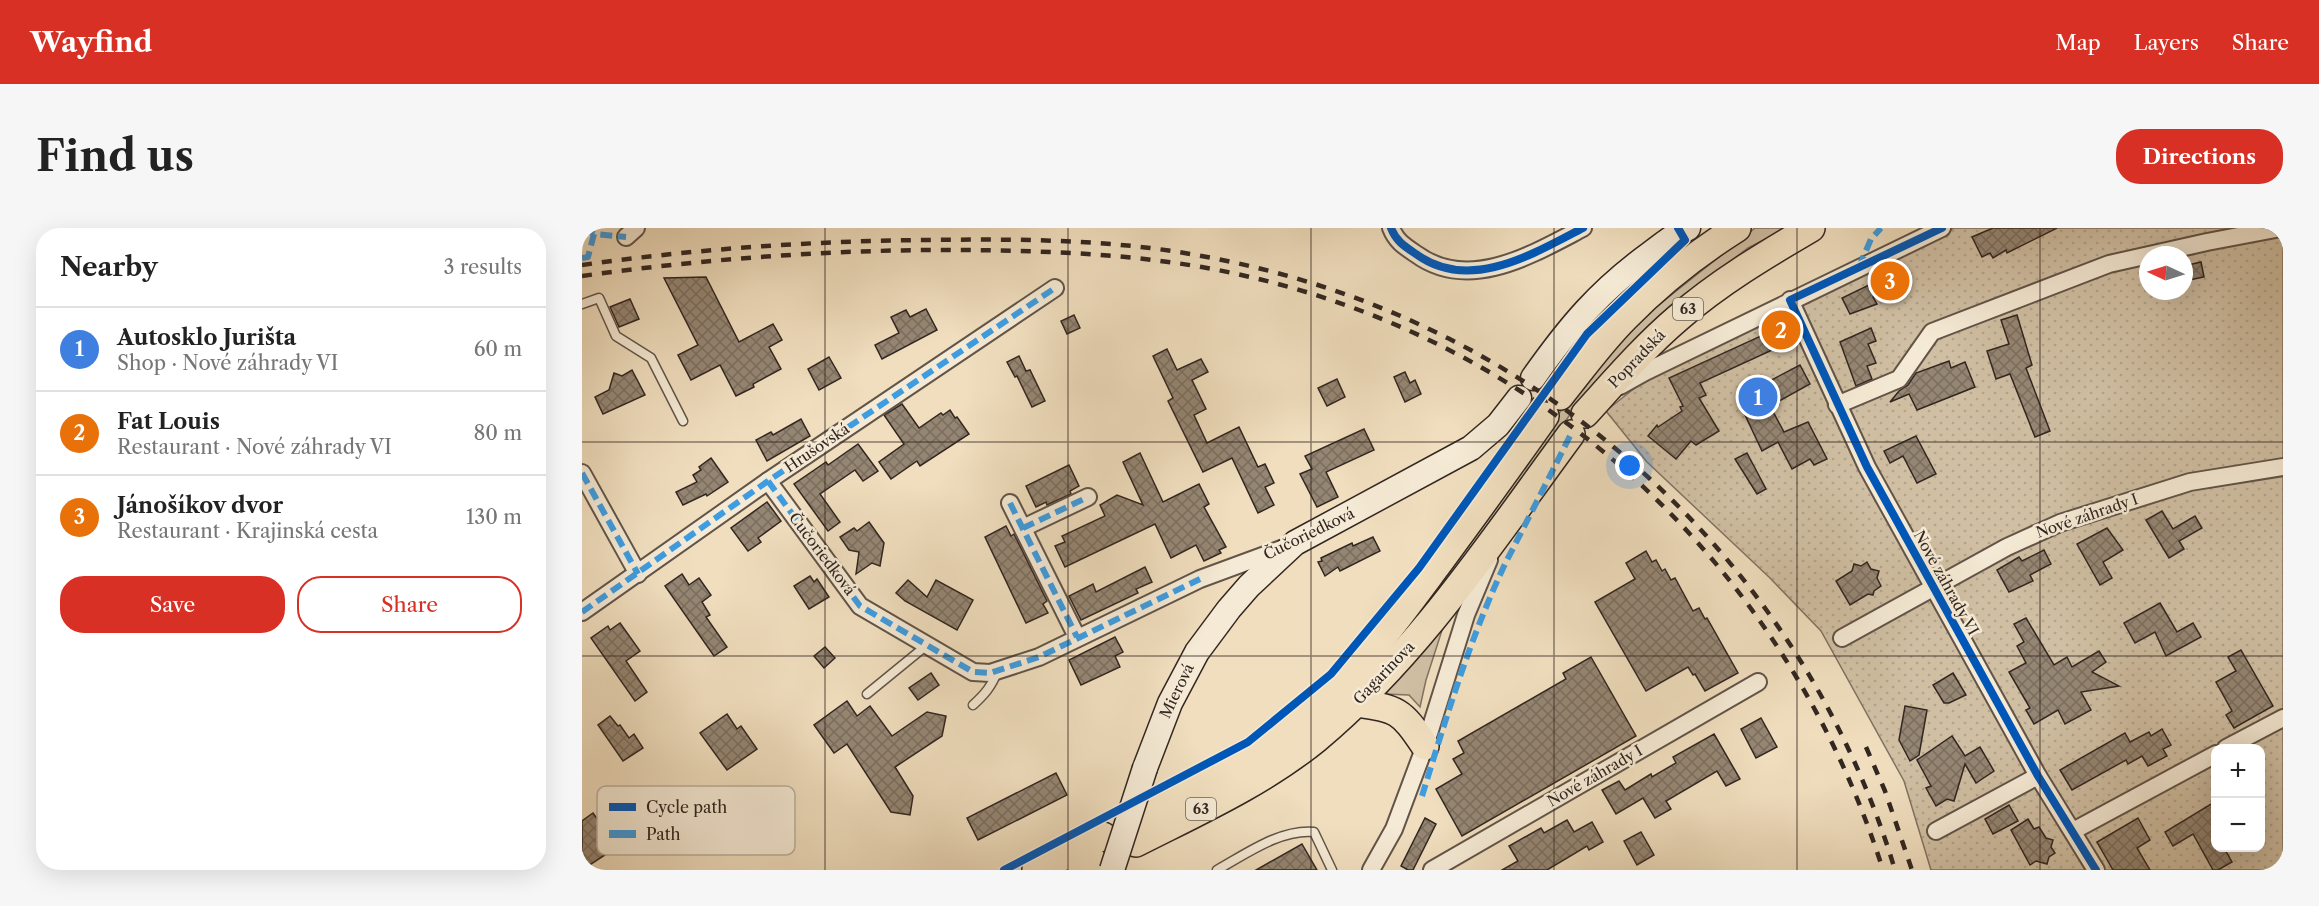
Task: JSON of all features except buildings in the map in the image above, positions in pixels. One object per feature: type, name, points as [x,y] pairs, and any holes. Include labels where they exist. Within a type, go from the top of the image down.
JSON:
[{"type":"main road","name":"Gagarinova","points":[[1144,816],[1253,755],[1295,725],[1333,692],[1395,621],[1552,406],[1624,319],[1655,288],[1694,256],[1737,228]]},
{"type":"main road","name":"Popradská","points":[[1586,415],[1656,337],[1679,316],[1730,278],[1811,228]]},
{"type":"main road","name":"Gagarinova","points":[[1136,843],[1266,775],[1315,740],[1356,703],[1415,642],[1501,531],[1586,415]]},
{"type":"main road","points":[[1356,703],[1391,708],[1409,723],[1425,746]]},
{"type":"main road","points":[[1036,870],[1104,836]]},
{"type":"street","points":[[1391,228],[1396,240],[1421,258],[1447,268],[1478,270],[1501,266],[1531,255],[1583,228]]},
{"type":"street","points":[[1586,415],[1645,372],[1942,228]]},
{"type":"street","points":[[1837,405],[1899,379],[1932,332],[2109,264],[2281,228]]},
{"type":"street","points":[[1533,378],[1564,335],[1604,290],[1682,229]]},
{"type":"street","name":"Hrušovská","points":[[582,612],[768,481],[1055,288]]},
{"type":"street","name":"Nové záhrady VI","points":[[1790,300],[1867,467],[2038,776],[2096,870]]},
{"type":"street","name":"Čučoriedková","points":[[768,481],[860,606],[973,672],[997,671],[1039,657],[1200,579],[1295,543],[1458,457],[1498,425],[1519,398]]},
{"type":"street","name":"Nové záhrady I","points":[[1842,638],[2007,547],[2060,523],[2190,482],[2283,467]]},
{"type":"street","points":[[582,473],[638,574]]},
{"type":"street","points":[[1023,528],[1088,497]]},
{"type":"street","points":[[1010,502],[1077,637]]},
{"type":"street","points":[[1371,870],[1394,829],[1425,746],[1442,685],[1466,615],[1501,531]]},
{"type":"street","name":"Mierová","points":[[1096,868],[1146,768],[1170,703],[1203,642],[1249,586],[1295,543]]},
{"type":"street","name":"Nové záhrady I","points":[[1432,870],[1758,682]]},
{"type":"street","points":[[2234,744],[2283,718]]},
{"type":"street","points":[[2073,831],[2211,757]]},
{"type":"street","points":[[1936,831],[2038,776]]},
{"type":"lane","points":[[582,304],[599,298],[616,336],[651,358],[682,421]]},
{"type":"lane","points":[[867,694],[927,645]]},
{"type":"lane","points":[[973,705],[984,696],[994,681],[997,671]]},
{"type":"lane","points":[[1217,870],[1266,842],[1300,831],[1314,832],[1332,870]]},
{"type":"shaded area","points":[[1755,228],[1787,228],[1748,248],[1675,304],[1600,378],[1569,416],[1505,507],[1375,673],[1503,487],[1595,366],[1645,316]]},
{"type":"shaded area","points":[[1954,228],[2283,228],[2283,870],[1931,870],[1904,781],[1821,631],[1770,578],[1647,462],[1606,411],[1646,379]]},
{"type":"shaded area","points":[[1444,624],[1420,707],[1409,695],[1385,694]]},
{"type":"railway","points":[[582,265],[711,250],[840,242],[1038,240],[1094,243],[1150,248],[1225,261],[1299,279],[1369,303],[1438,333],[1503,368],[1565,409],[1624,456],[1680,508],[1716,547],[1750,588],[1810,676],[1858,770],[1895,870]]},
{"type":"railway","points":[[582,276],[679,264],[873,251],[1000,250],[1119,256],[1207,268],[1325,298],[1435,343],[1537,402],[1629,474],[1711,558],[1781,653],[1839,757],[1883,870]]},
{"type":"railway","points":[[1866,747],[1885,791],[1912,870]]},
{"type":"marked path","points":[[584,228],[594,234],[626,237]]},
{"type":"marked path","points":[[1859,267],[1871,239],[1881,228]]},
{"type":"marked path","points":[[582,258],[588,257],[594,234]]},
{"type":"marked path","points":[[582,612],[768,481],[1055,288]]},
{"type":"marked path","points":[[1422,796],[1459,679],[1492,592],[1571,434]]},
{"type":"marked path","points":[[582,473],[638,574]]},
{"type":"marked path","points":[[768,481],[860,606],[973,672],[990,673],[1039,657],[1200,579]]},
{"type":"marked path","points":[[1023,528],[1088,497]]},
{"type":"marked path","points":[[1010,503],[1077,637]]},
{"type":"cycle path","points":[[1391,228],[1398,240],[1416,254],[1436,265],[1457,270],[1479,270],[1501,265],[1543,249],[1583,228]]},
{"type":"cycle path","points":[[1004,870],[1248,742],[1331,674],[1419,568],[1587,334],[1685,240],[1678,228]]},
{"type":"cycle path","points":[[1942,228],[1790,300],[1867,467],[2038,776],[2096,870]]},
{"type":"place","name":"Jánošíkov dvor","points":[[1890,281]]},
{"type":"place","name":"Fat Louis","points":[[1781,330]]},
{"type":"place","name":"Autosklo Jurišta","points":[[1758,397]]}]
